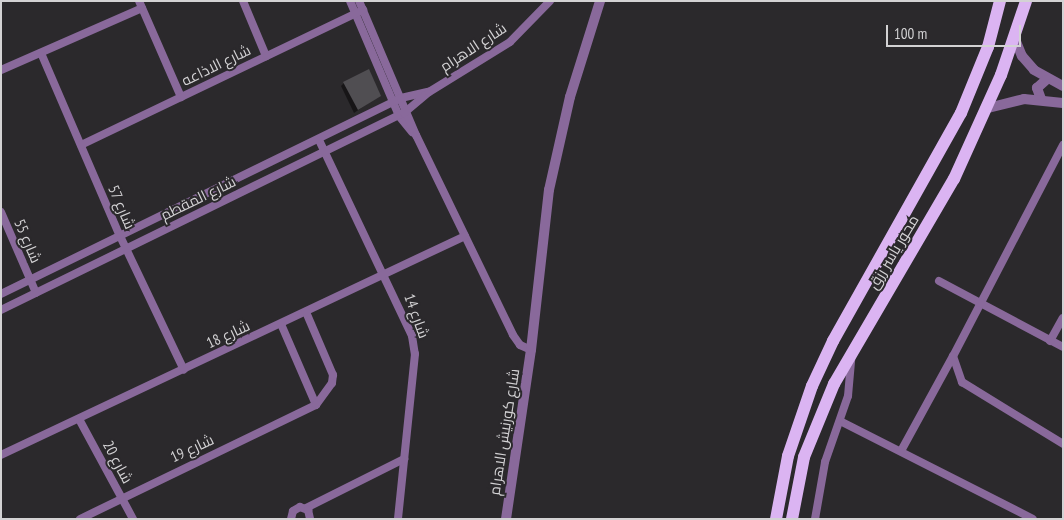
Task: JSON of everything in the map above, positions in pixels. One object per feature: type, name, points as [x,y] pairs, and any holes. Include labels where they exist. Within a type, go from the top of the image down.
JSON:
[{"type":"main road","name":"محور ياسر رزق","points":[[776,519],[788,456],[816,378],[960,113],[982,62],[1000,1]]},
{"type":"main road","name":"محور ياسر رزق","points":[[792,519],[804,457],[834,384],[934,217],[988,108],[1015,40],[1026,1]]},
{"type":"street","points":[[243,1],[266,56]]},
{"type":"street","points":[[350,1],[399,116],[416,136]]},
{"type":"street","points":[[359,1],[408,111],[416,136],[516,340],[531,350]]},
{"type":"street","name":"شارع الاهرام","points":[[408,111],[429,92],[510,42],[550,1]]},
{"type":"street","name":"شارع كورنيش الاهرام","points":[[506,519],[531,350],[544,222],[555,159],[578,66],[600,1]]},
{"type":"street","points":[[1,70],[141,5],[181,97]]},
{"type":"street","name":"شارع الاذاعه","points":[[81,146],[363,10]]},
{"type":"street","points":[[1015,40],[1028,64],[1046,80],[1063,86]]},
{"type":"street","name":"شارع 57","points":[[41,53],[120,236],[184,370]]},
{"type":"street","points":[[1041,99],[1037,88],[1046,80]]},
{"type":"street","name":"شارع الاهرام","points":[[402,98],[429,92]]},
{"type":"street","name":"شارع المقطم","points":[[1,294],[402,98]]},
{"type":"street","points":[[988,108],[1011,101],[1041,99],[1063,103]]},
{"type":"street","name":"شارع المقطم","points":[[1,310],[408,111]]},
{"type":"street","name":"شارع 14","points":[[319,140],[385,274],[414,345],[398,519]]},
{"type":"street","points":[[901,451],[953,356],[1063,145]]},
{"type":"street","name":"شارع 55","points":[[1,212],[36,293]]},
{"type":"street","name":"شارع 18","points":[[1,456],[465,236]]},
{"type":"street","points":[[939,281],[1063,347]]},
{"type":"street","name":"شارع 19","points":[[80,519],[121,497],[316,405],[332,382],[333,375],[306,312]]},
{"type":"street","points":[[1050,341],[1063,318]]},
{"type":"street","points":[[282,324],[316,405]]},
{"type":"street","points":[[815,519],[825,462],[840,421],[850,382],[851,354]]},
{"type":"street","points":[[953,356],[962,382],[1063,444]]},
{"type":"street","name":"شارع 20","points":[[79,419],[133,519]]},
{"type":"street","points":[[840,421],[1033,519]]},
{"type":"street","points":[[289,518],[295,509],[306,508],[404,459]]},
{"type":"street","points":[[306,508],[310,519]]},
{"type":"building","points":[[369,69],[381,96],[358,110],[343,82]]}]
